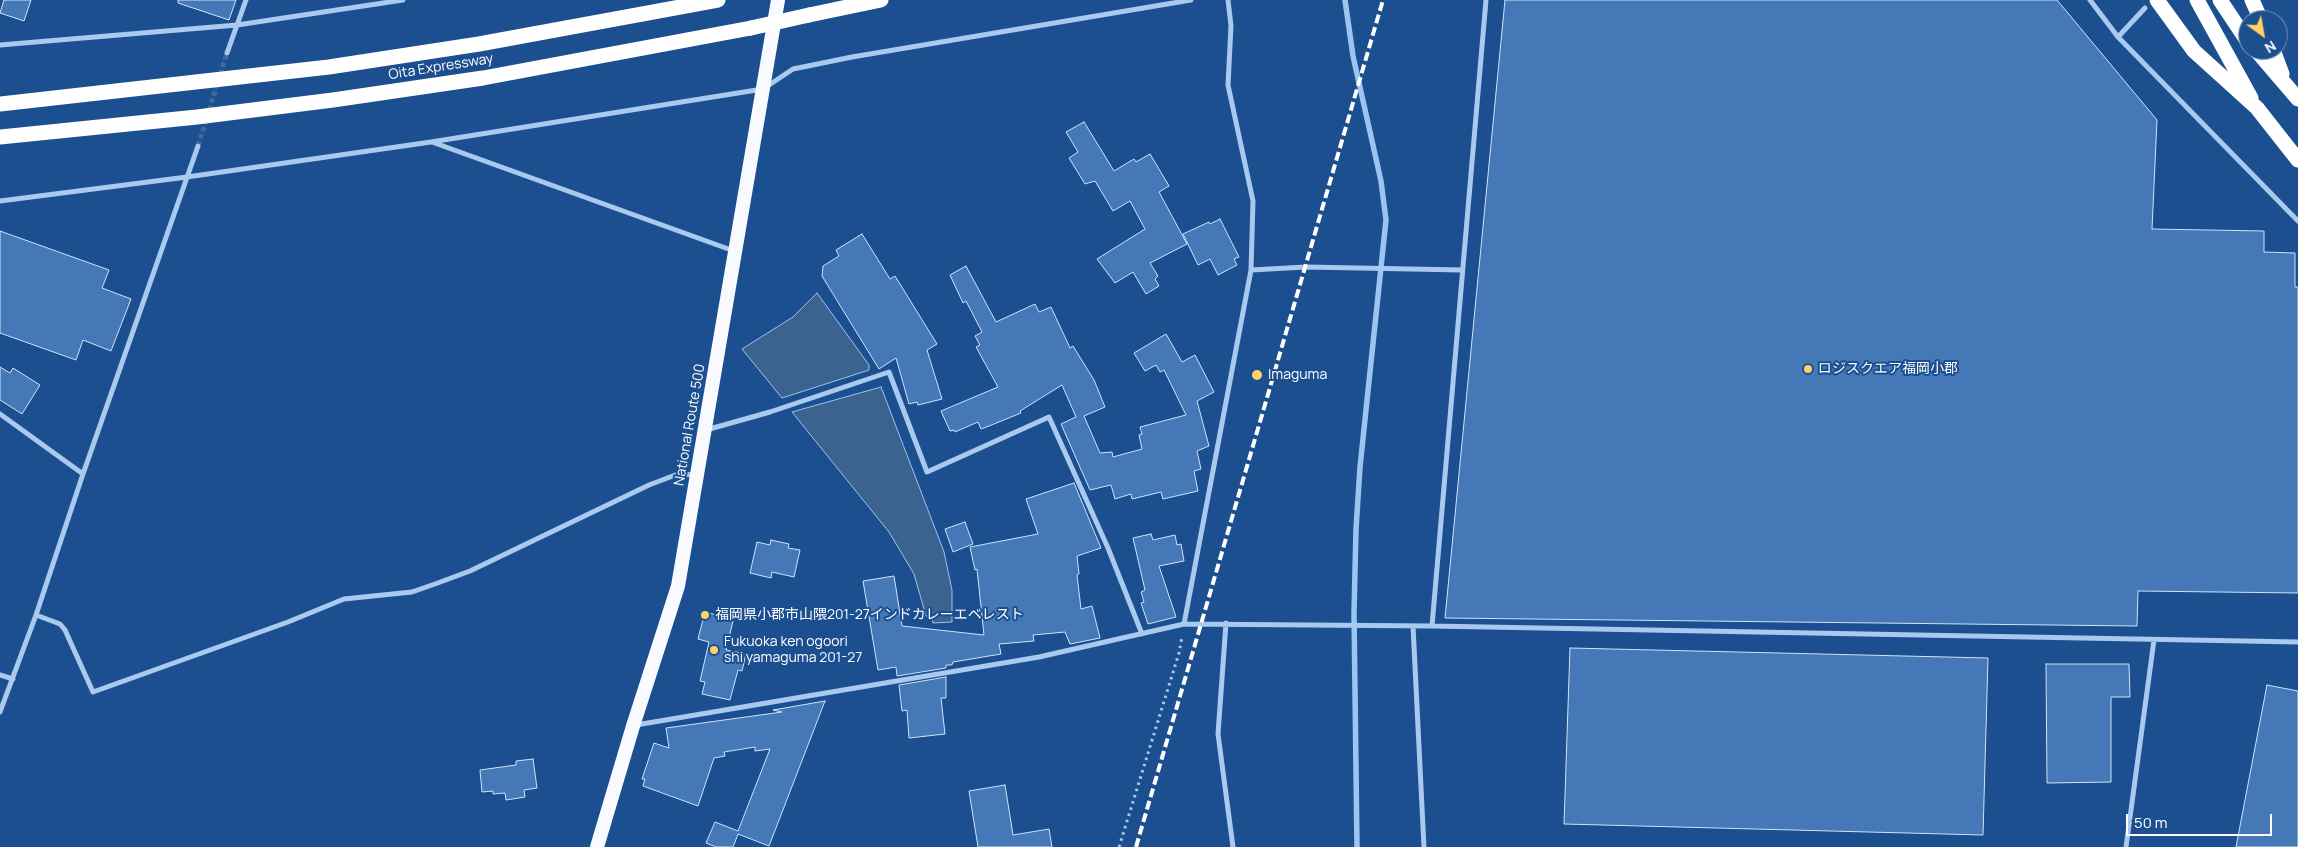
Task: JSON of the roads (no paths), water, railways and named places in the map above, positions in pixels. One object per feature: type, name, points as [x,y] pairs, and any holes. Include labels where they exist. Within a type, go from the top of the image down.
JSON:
[{"type":"highway","name":"Oita Expressway","points":[[0,104],[329,67],[489,43],[718,0]]},
{"type":"highway","name":"National Route 500","points":[[597,847],[678,586],[778,0]]},
{"type":"highway","name":"Oita Expressway","points":[[0,137],[197,117],[333,100],[483,78],[750,28],[881,0]]},
{"type":"highway","points":[[2197,0],[2221,40],[2256,108]]},
{"type":"highway","points":[[2220,0],[2238,27]]},
{"type":"highway","points":[[2151,4],[2194,51],[2256,108],[2298,160]]},
{"type":"highway","points":[[2265,60],[2298,99]]},
{"type":"highway","points":[[2277,60],[2285,82]]},
{"type":"street","points":[[227,53],[246,0]]},
{"type":"street","points":[[0,45],[237,25],[404,0]]},
{"type":"street","points":[[0,200],[187,178],[431,142],[763,89],[793,69],[801,67],[1191,0]]},
{"type":"street","points":[[1184,624],[1251,270],[1253,201],[1228,85],[1231,26],[1228,0]]},
{"type":"street","points":[[1432,626],[1486,0]]},
{"type":"street","points":[[2090,0],[2118,38],[2298,221]]},
{"type":"street","points":[[2118,38],[2151,4]]},
{"type":"street","points":[[431,142],[735,251]]},
{"type":"street","points":[[0,712],[36,615],[83,474],[198,146]]},
{"type":"street","points":[[1251,270],[1306,267],[1462,270]]},
{"type":"street","points":[[706,430],[770,412],[889,372],[927,472],[1049,417],[1108,548],[1142,634]]},
{"type":"street","points":[[0,414],[83,474]]},
{"type":"street","points":[[36,615],[60,624],[66,630],[93,692],[279,625],[344,599],[412,592],[435,584],[470,571],[649,485],[678,474],[698,475]]},
{"type":"street","points":[[1226,623],[1218,734],[1233,847]]},
{"type":"street","points":[[633,726],[1039,657],[1184,624],[1432,626],[2298,642]]},
{"type":"street","points":[[1413,626],[1424,847]]},
{"type":"street","points":[[2126,847],[2154,640]]},
{"type":"street","points":[[0,676],[13,679]]},
{"type":"water","points":[[817,293],[869,365],[869,370],[782,398],[742,349],[793,317]]},
{"type":"water","points":[[881,387],[944,552],[952,590],[952,622],[933,623],[932,617],[926,616],[914,574],[889,532],[792,412]]},
{"type":"waterway","points":[[1345,0],[1353,56],[1381,181],[1386,220],[1360,467],[1356,529],[1354,613],[1357,847]]},
{"type":"tunnel","points":[[198,146],[227,53]]},
{"type":"railway","points":[[1136,847],[1383,0]]},
{"type":"place","name":"ロジスクエア福岡小郡","points":[[1808,369]]},
{"type":"place","name":"Imaguma","points":[[1257,375]]},
{"type":"place","name":"福岡県小郡市山隈201-27インドカレーエベレスト","points":[[705,615]]},
{"type":"place","name":"Fukuoka ken ogoori shi yamaguma 201-27","points":[[714,650]]}]
